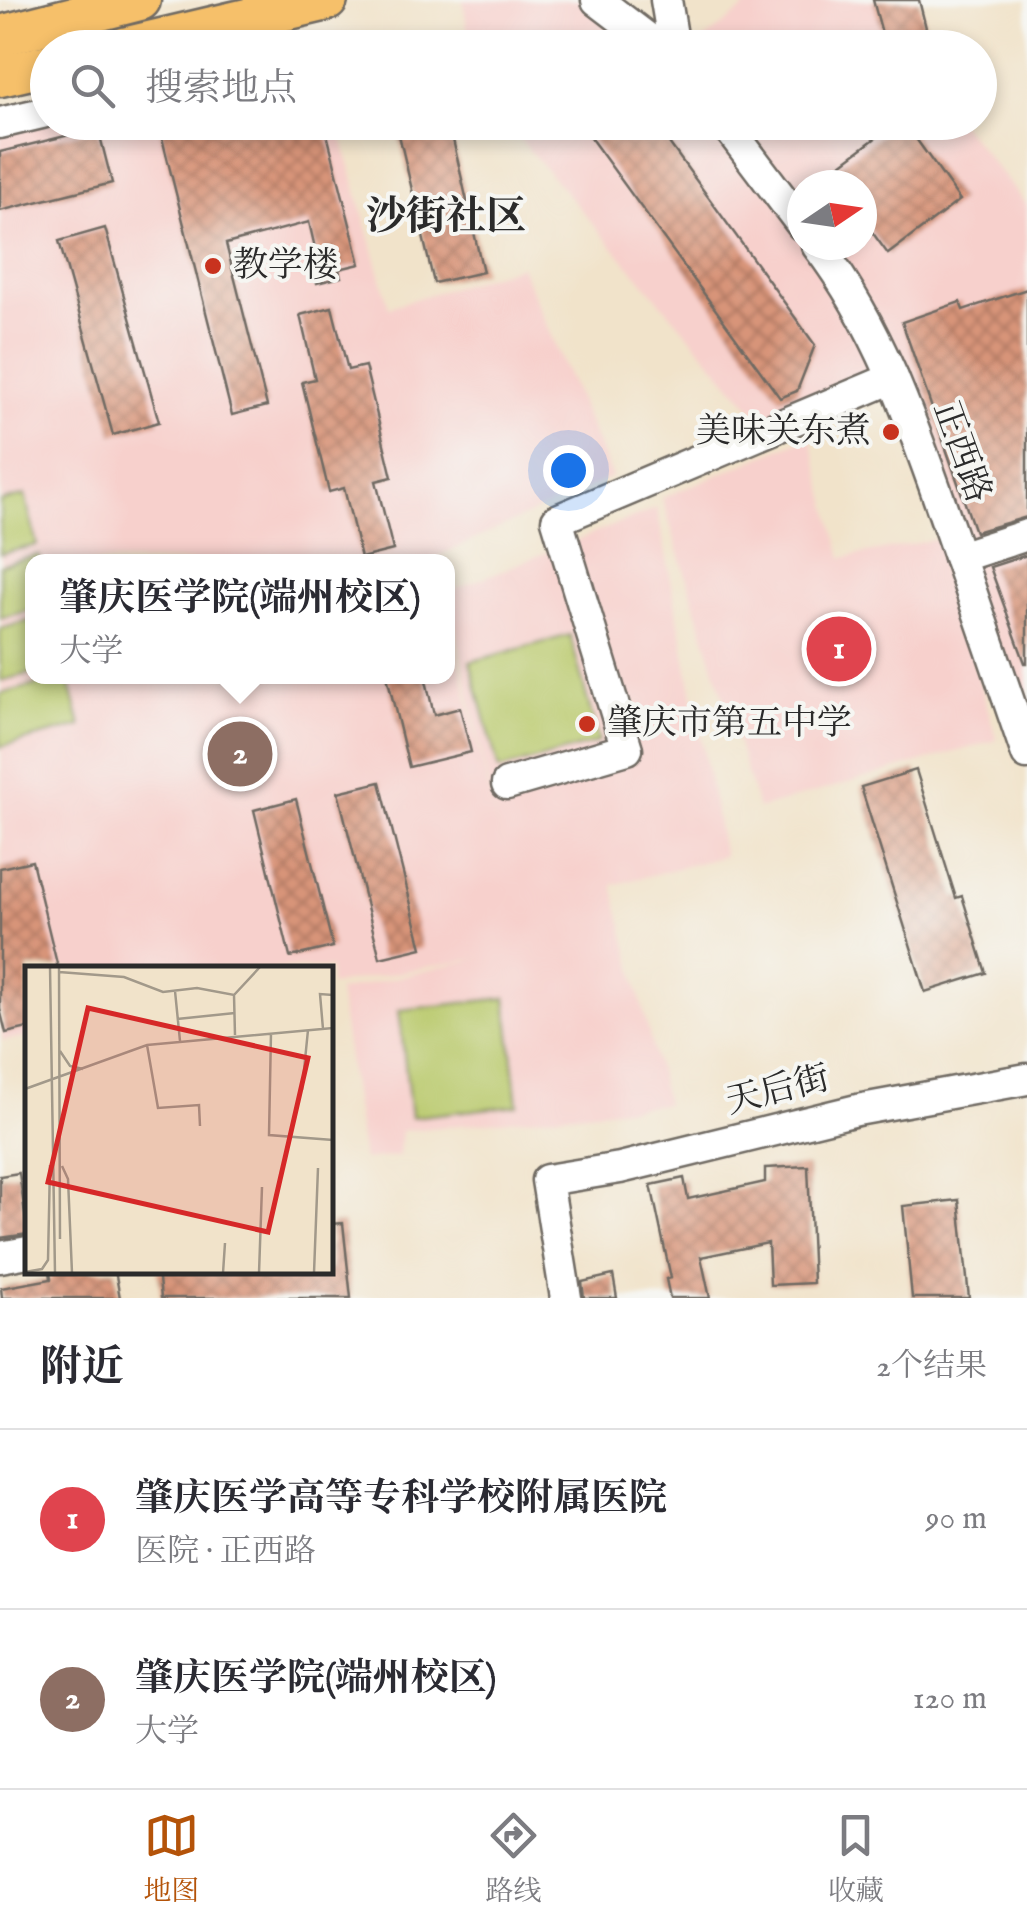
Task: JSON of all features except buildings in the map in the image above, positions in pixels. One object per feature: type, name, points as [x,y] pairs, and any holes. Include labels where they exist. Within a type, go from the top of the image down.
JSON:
[{"type":"main road","points":[[0,36],[140,0]]},
{"type":"main road","points":[[200,30],[327,0]]},
{"type":"main road","points":[[0,76],[30,69]]},
{"type":"street","points":[[598,0],[641,30]]},
{"type":"street","points":[[631,0],[654,30]]},
{"type":"street","points":[[666,0],[667,30]]},
{"type":"street","points":[[0,123],[30,116]]},
{"type":"street","points":[[738,140],[787,205]]},
{"type":"street","name":"正西路","points":[[827,260],[865,318],[893,378],[1027,754]]},
{"type":"street","points":[[508,784],[627,749],[557,520],[893,378]]},
{"type":"street","points":[[959,557],[1027,535]]},
{"type":"street","name":"天后街","points":[[566,1298],[548,1180],[620,1168],[857,1110],[1027,1078]]},
{"type":"street","points":[[0,1257],[25,1253]]},
{"type":"shaded area","points":[[463,0],[587,0],[632,30],[467,30]]},
{"type":"shaded area","points":[[755,0],[919,0],[927,30],[717,30]]},
{"type":"shaded area","points":[[30,125],[30,140],[343,140],[389,307],[521,266],[612,477],[443,554],[25,554],[25,684],[455,684],[455,642],[500,842],[455,626],[455,589],[657,508],[724,856],[613,885],[666,1104],[401,1131],[399,1156],[363,1160],[338,991],[484,957],[332,985],[332,966],[25,966],[25,1037],[2,1041],[0,130]]},
{"type":"shaded area","points":[[521,140],[974,140],[1027,206],[1027,755],[893,378],[771,430]]},
{"type":"shaded area","points":[[810,436],[842,558],[938,539],[997,740],[758,809],[662,498]]},
{"type":"green space","points":[[25,495],[37,545],[0,554],[0,502]]},
{"type":"green space","points":[[25,559],[25,612],[0,618],[0,565]]},
{"type":"green space","points":[[25,622],[25,675],[0,681],[0,629]]},
{"type":"green space","points":[[570,635],[599,742],[499,770],[470,662]]},
{"type":"green space","points":[[40,684],[70,684],[81,726],[0,747],[0,694]]},
{"type":"green space","points":[[506,998],[518,1105],[411,1117],[399,1010]]},
{"type":"place","name":"教学楼","points":[[213,266]]},
{"type":"place","name":"美味关东煮","points":[[891,432]]},
{"type":"place","name":"肇庆医学高等专科学校附属医院","points":[[839,649]]},
{"type":"place","name":"肇庆市第五中学","points":[[587,724]]},
{"type":"place","name":"肇庆医学院(端州校区)","points":[[240,754]]},
{"type":"district","name":"沙街社区","points":[[446,218]]}]
